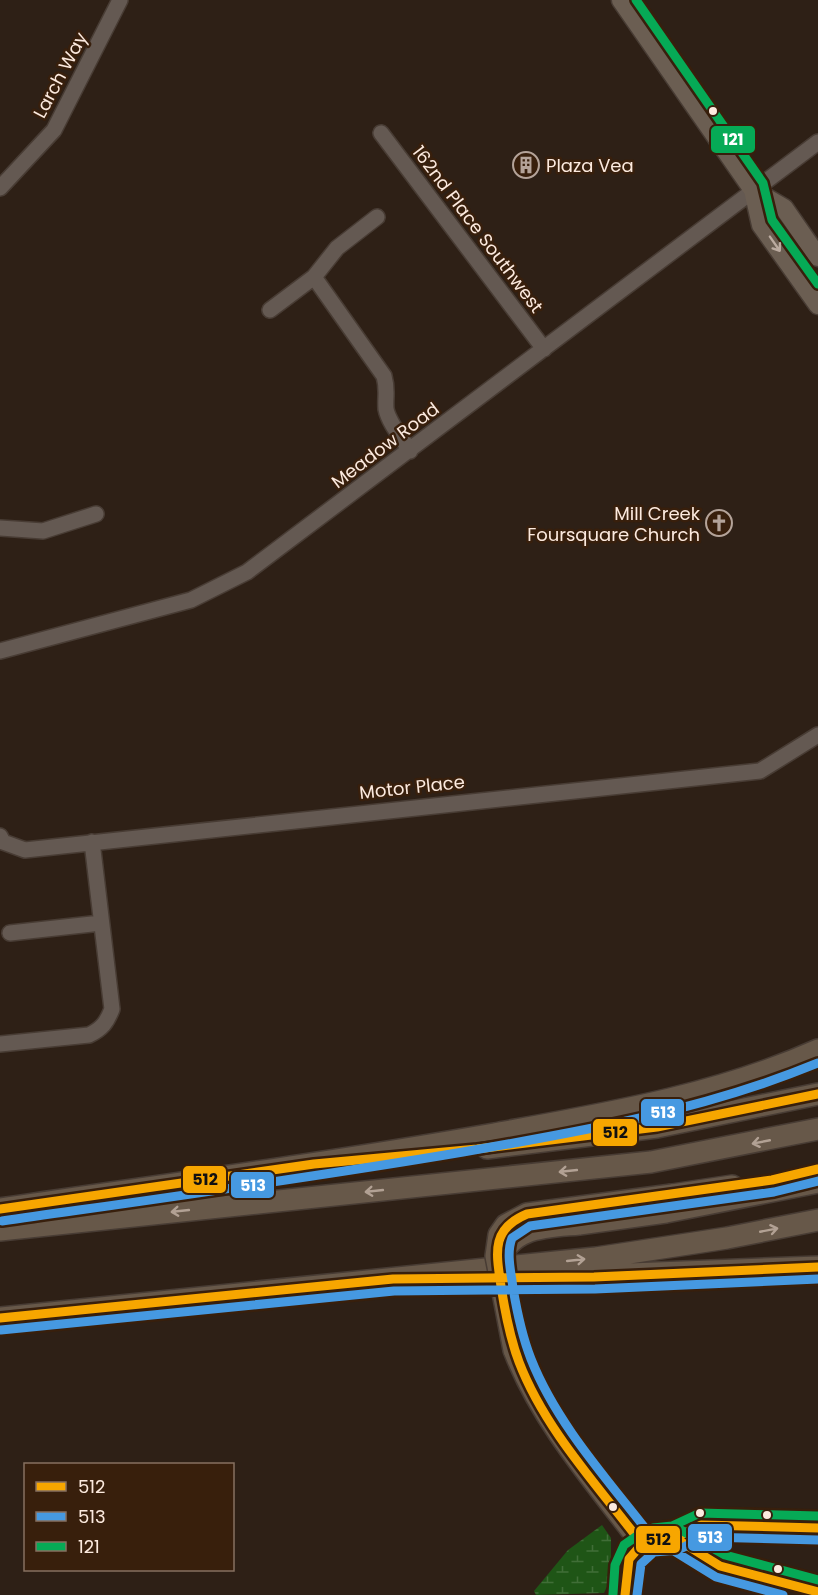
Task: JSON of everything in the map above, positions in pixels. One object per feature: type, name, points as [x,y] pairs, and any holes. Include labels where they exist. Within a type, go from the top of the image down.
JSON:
[{"type":"highway","points":[[0,1209],[314,1164],[673,1100],[748,1077],[818,1050]]},
{"type":"highway","points":[[314,1164],[477,1149],[657,1127],[818,1094]]},
{"type":"highway","points":[[0,1230],[651,1162],[818,1129]]},
{"type":"highway","points":[[642,1544],[544,1411],[522,1371],[514,1350],[496,1256],[499,1235],[516,1218],[527,1214],[772,1180],[818,1169]]},
{"type":"highway","points":[[499,1272],[504,1253],[515,1238],[538,1229],[666,1212],[818,1182]]},
{"type":"highway","points":[[0,1318],[596,1258],[727,1238],[818,1220]]},
{"type":"highway","points":[[393,1280],[594,1277],[818,1267]]},
{"type":"main road","points":[[621,0],[753,190],[761,225],[818,305]]},
{"type":"main road","points":[[753,190],[784,208],[818,257]]},
{"type":"street","name":"Larch Way","points":[[0,188],[54,130],[120,0]]},
{"type":"street","name":"162nd Place Southwest","points":[[381,133],[544,349]]},
{"type":"street","name":"Meadow Road","points":[[0,651],[191,600],[216,590],[275,553],[818,142]]},
{"type":"street","points":[[270,310],[314,277],[337,248],[377,218]]},
{"type":"street","points":[[314,277],[384,376],[388,392],[386,407],[389,418],[410,451]]},
{"type":"street","points":[[0,528],[43,531],[96,514]]},
{"type":"street","name":"Motor Place","points":[[1,839],[25,850],[760,771],[818,735]]},
{"type":"street","points":[[0,1044],[88,1035],[99,1031],[108,1020],[112,1009],[92,842]]},
{"type":"street","points":[[10,933],[101,923]]},
{"type":"green space","points":[[602,1525],[611,1538],[611,1578],[604,1593],[536,1595],[534,1591],[568,1550]]},
{"type":"transit line","name":"121","points":[[636,0],[763,183],[772,220],[818,284]]},
{"type":"transit line","name":"513","points":[[2,1221],[348,1171],[553,1136],[643,1117],[731,1094],[818,1063]]},
{"type":"transit line","name":"512","points":[[0,1209],[314,1164],[477,1149],[657,1127],[818,1094]]},
{"type":"transit line","name":"512","points":[[642,1544],[574,1457],[530,1387],[516,1353],[504,1305],[498,1263],[502,1234],[515,1220],[527,1214],[772,1180],[818,1169]]},
{"type":"transit line","name":"513","points":[[652,1537],[569,1430],[542,1383],[522,1333],[516,1306],[509,1250],[512,1238],[530,1226],[774,1192],[818,1181]]},
{"type":"transit line","name":"512","points":[[0,1318],[393,1279],[594,1277],[818,1267]]},
{"type":"transit line","name":"513","points":[[1,1330],[394,1291],[595,1289],[818,1279]]},
{"type":"transit line","name":"121","points":[[653,1528],[672,1526],[700,1513],[818,1516]]},
{"type":"transit line","name":"512","points":[[625,1595],[629,1559],[642,1544],[651,1540],[675,1538],[701,1525],[818,1528]]},
{"type":"transit line","name":"121","points":[[613,1594],[615,1565],[624,1545],[647,1529],[674,1526],[725,1555],[818,1580]]},
{"type":"transit line","name":"513","points":[[637,1595],[641,1564],[654,1552],[678,1550],[704,1537],[818,1540]]},
{"type":"transit line","name":"512","points":[[675,1538],[720,1566],[818,1592]]},
{"type":"transit line","name":"513","points":[[669,1548],[716,1577],[783,1595]]},
{"type":"place","name":"Plaza Vea","points":[[526,165]]},
{"type":"place","name":"Mill Creek Foursquare Church","points":[[719,523]]}]
